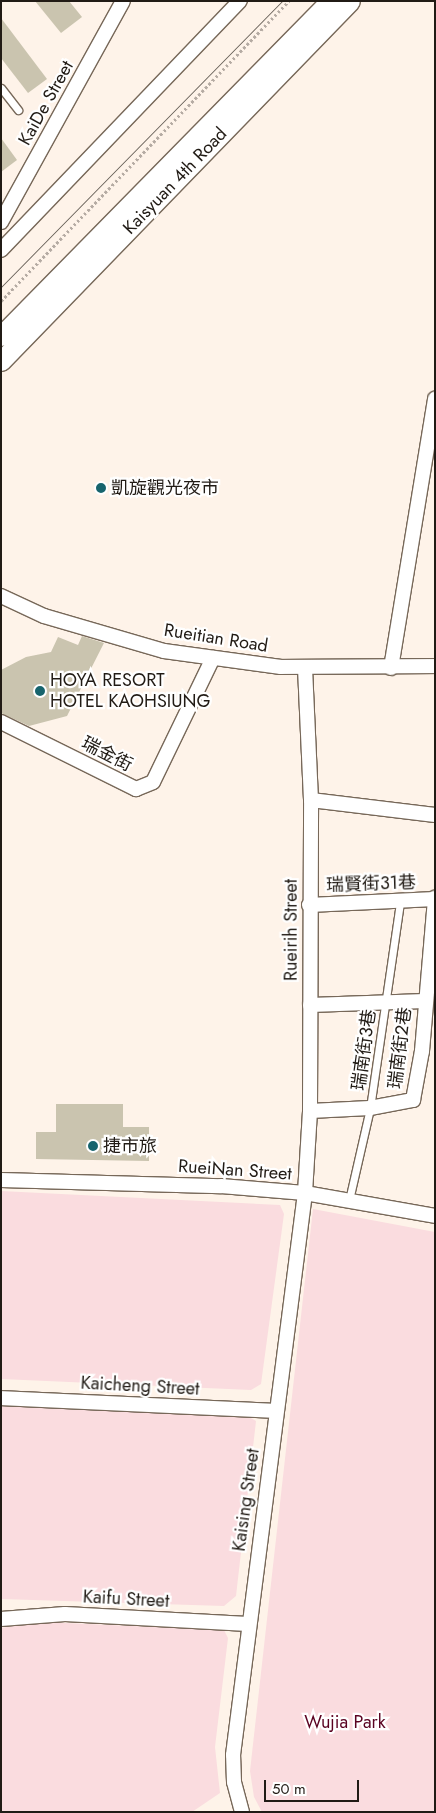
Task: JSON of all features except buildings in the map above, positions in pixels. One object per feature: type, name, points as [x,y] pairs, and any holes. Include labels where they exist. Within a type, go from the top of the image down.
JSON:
[{"type":"street","name":"KaiDe Street","points":[[1,222],[123,1]]},
{"type":"street","points":[[1,250],[240,1]]},
{"type":"street","name":"Kaisyuan 4th Road","points":[[1,336],[330,1]]},
{"type":"street","name":"Kaisyuan 4th Road","points":[[1,361],[350,1]]},
{"type":"street","points":[[391,668],[435,399]]},
{"type":"street","name":"Rueitian Road","points":[[1,596],[54,618],[164,651],[305,668],[435,666]]},
{"type":"street","name":"瑞金街","points":[[1,722],[136,789],[153,782],[213,658]]},
{"type":"street","name":"Rueirih Street","points":[[305,668],[311,800],[309,905],[310,1111],[305,1193]]},
{"type":"street","points":[[311,800],[435,815]]},
{"type":"street","name":"瑞賢街31巷","points":[[309,905],[400,904],[435,899]]},
{"type":"street","name":"瑞南街2巷","points":[[310,1111],[370,1108],[413,1100],[422,1050],[435,899]]},
{"type":"street","points":[[310,1005],[425,1002]]},
{"type":"street","name":"RueiNan Street","points":[[1,1180],[221,1186],[305,1193],[435,1216]]},
{"type":"street","name":"Kaising Street","points":[[242,1812],[234,1782],[233,1755],[248,1624],[305,1193]]},
{"type":"street","name":"Kaicheng Street","points":[[1,1398],[276,1411]]},
{"type":"street","name":"Kaifu Street","points":[[1,1619],[65,1614],[248,1624]]},
{"type":"lane","points":[[1,88],[18,110]]},
{"type":"lane","name":"瑞南街3巷","points":[[349,1200],[370,1108],[400,904]]},
{"type":"path","points":[[1,301],[289,1]]},
{"type":"green space","points":[[1,1191],[280,1205],[284,1214],[261,1384],[251,1390],[1,1379]]},
{"type":"green space","name":"Wujia Park","points":[[313,1209],[435,1232],[435,1812],[262,1812],[254,1797],[250,1771]]},
{"type":"green space","points":[[1,1406],[249,1417],[256,1421],[236,1596],[224,1606],[1,1599]]},
{"type":"green space","points":[[42,1622],[224,1630],[228,1638],[215,1747],[220,1793],[192,1812],[1,1812],[1,1628]]},
{"type":"tram line","points":[[1,287],[282,1]]},
{"type":"place","name":"凱旋觀光夜市","points":[[101,488]]},
{"type":"place","name":"HOYA RESORT HOTEL KAOHSIUNG","points":[[40,691]]},
{"type":"place","name":"捷市旅","points":[[93,1146]]}]
